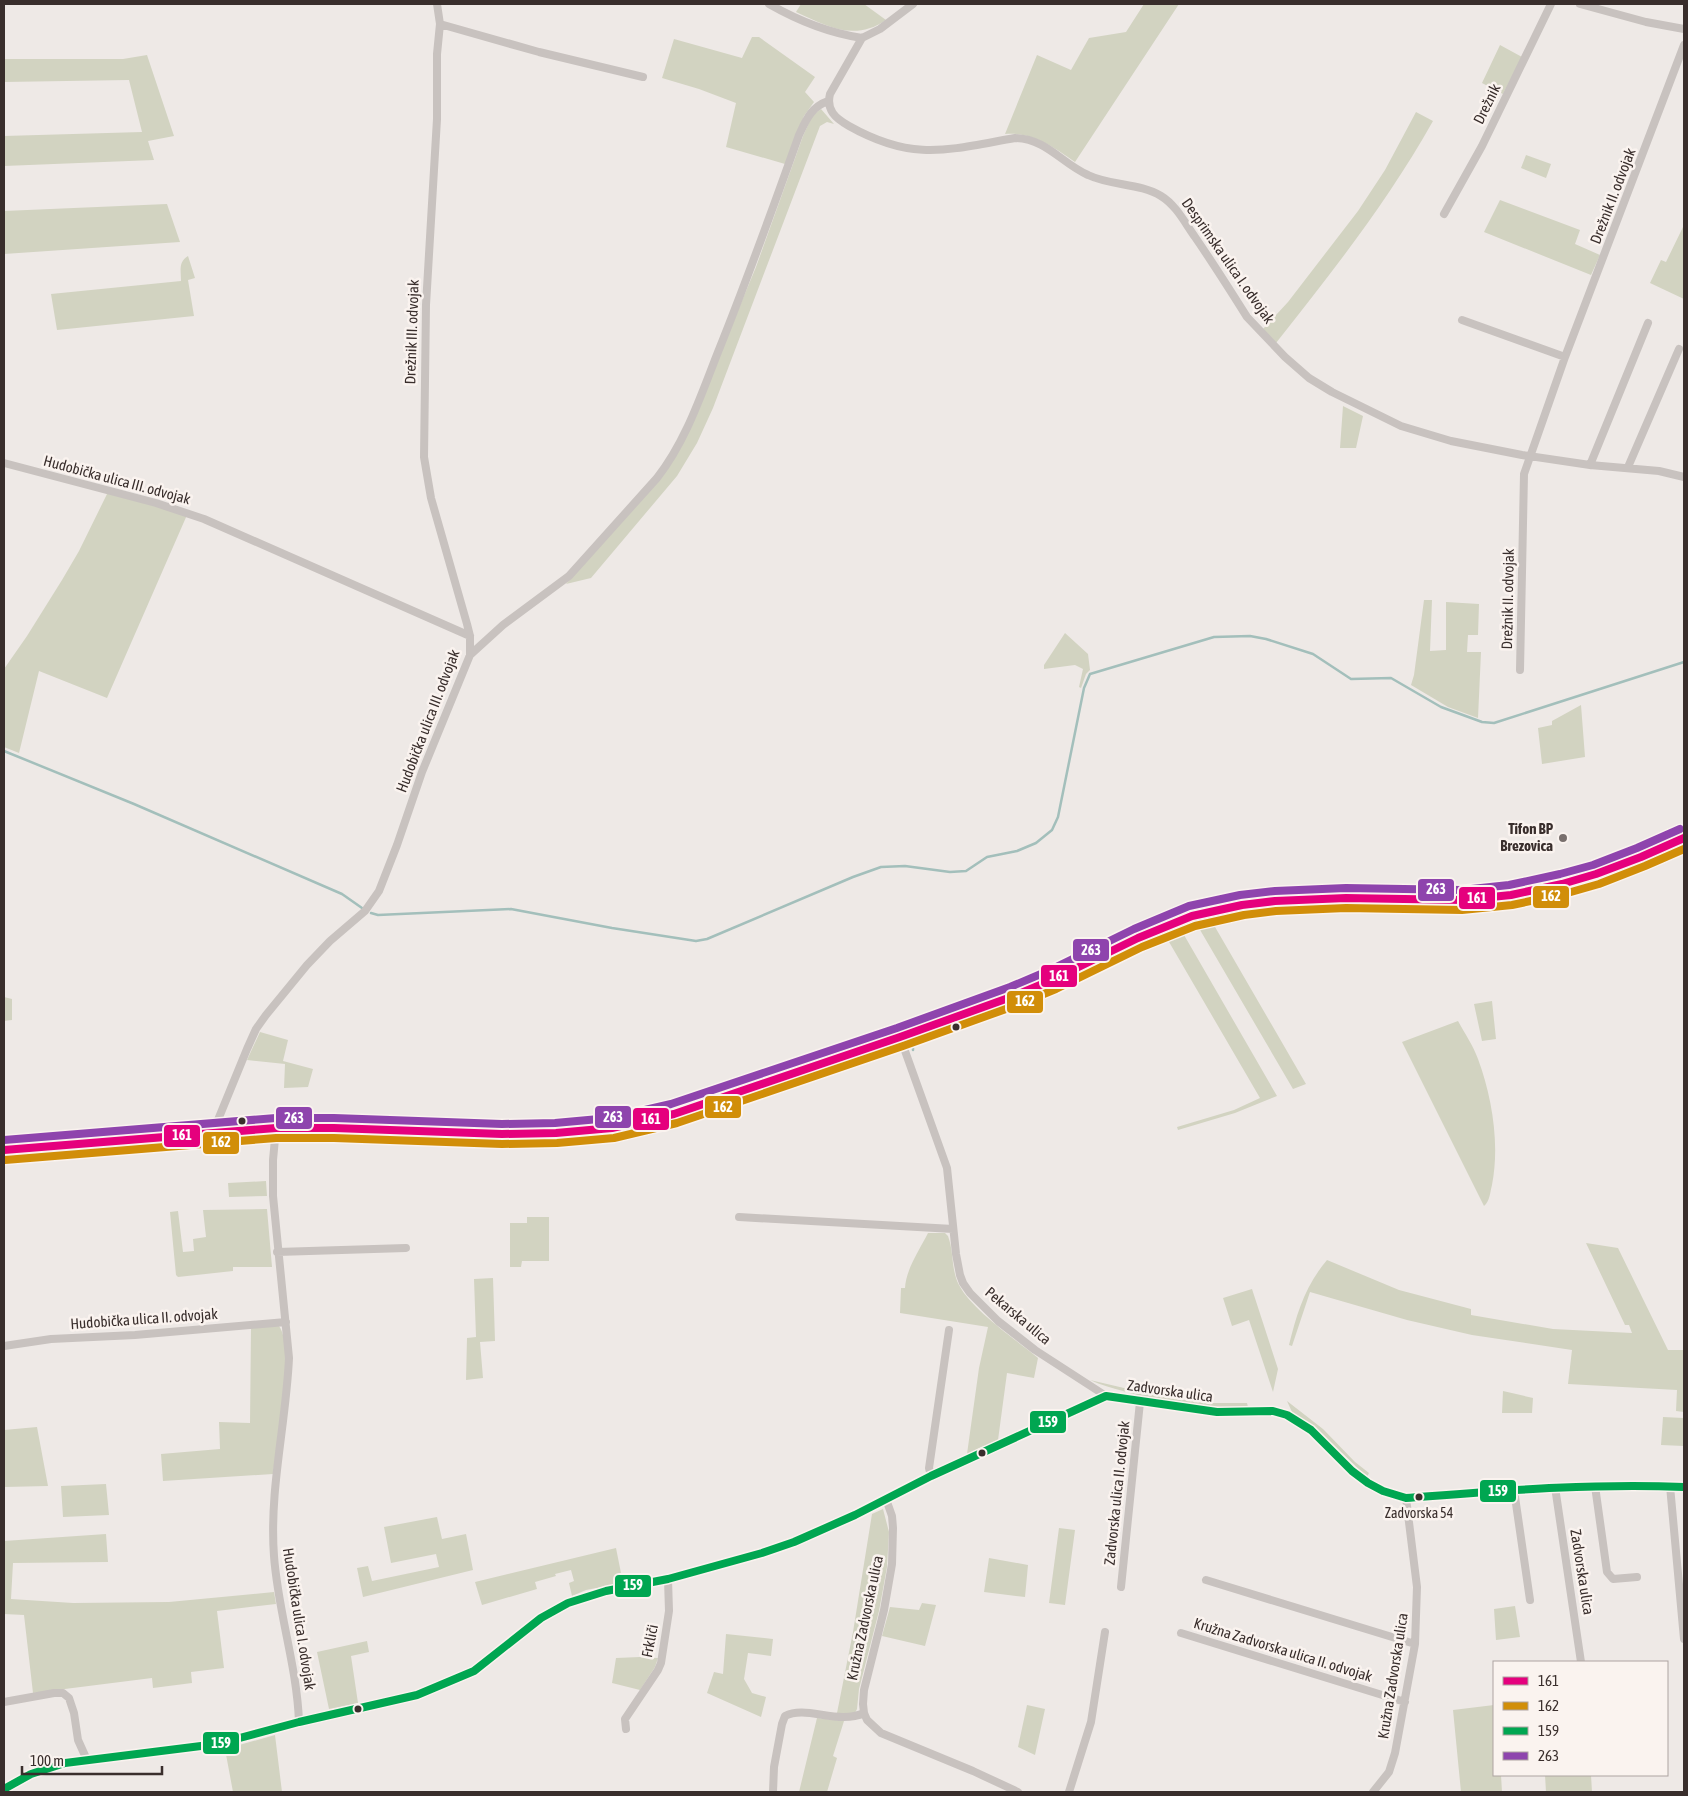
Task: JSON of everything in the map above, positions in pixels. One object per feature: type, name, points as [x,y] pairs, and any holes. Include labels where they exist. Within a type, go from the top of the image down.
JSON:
[{"type":"main road","points":[[4,1150],[276,1128],[334,1128],[502,1134],[556,1133],[612,1128],[674,1114],[900,1037],[1052,980],[1166,926],[1192,916],[1221,909],[1304,899],[1462,900],[1511,895],[1562,884],[1596,874],[1684,838]]},
{"type":"street","name":"Drežnik III. odvojak","points":[[437,4],[440,24],[437,54],[437,119],[426,305],[424,457],[431,498],[470,636]]},
{"type":"street","points":[[769,4],[818,27],[862,38]]},
{"type":"street","points":[[470,655],[503,625],[569,576],[670,461],[678,448],[698,402],[753,265],[799,135],[808,115],[818,104],[828,101],[830,94],[862,38],[880,29],[913,4]]},
{"type":"street","name":"Drežnik","points":[[1444,214],[1482,146],[1551,4]]},
{"type":"street","points":[[1580,4],[1646,22],[1684,29]]},
{"type":"street","points":[[440,24],[539,52],[643,77]]},
{"type":"street","name":"Drežnik II. odvojak","points":[[1520,670],[1524,474],[1565,357],[1684,45]]},
{"type":"street","name":"Desprimska ulica I. odvojak","points":[[828,101],[832,114],[842,122],[865,135],[890,145],[908,149],[936,151],[1015,138],[1026,138],[1043,144],[1087,175],[1161,196],[1177,211],[1247,317],[1285,357],[1309,378],[1383,418],[1418,432],[1451,442],[1590,465],[1659,471],[1684,477]]},
{"type":"street","points":[[1462,320],[1565,357]]},
{"type":"street","points":[[1590,465],[1648,323]]},
{"type":"street","points":[[1628,467],[1679,348]]},
{"type":"street","name":"Hudobička ulica III. odvojak","points":[[4,463],[156,503],[204,519],[470,636],[470,655],[422,772],[397,846],[379,891],[365,911],[330,940],[307,965],[256,1029],[213,1132]]},
{"type":"street","name":"Pekarska ulica","points":[[900,1037],[947,1168],[960,1275],[970,1293],[998,1321],[1035,1350],[1106,1396]]},
{"type":"street","name":"Hudobička ulica I. odvojak","points":[[276,1128],[273,1160],[273,1196],[277,1252],[289,1358],[288,1383],[272,1524],[277,1584],[292,1659],[299,1722]]},
{"type":"street","points":[[739,1217],[953,1229]]},
{"type":"street","points":[[277,1252],[406,1248]]},
{"type":"street","name":"Hudobička ulica II. odvojak","points":[[4,1346],[51,1339],[136,1335],[286,1322]]},
{"type":"street","points":[[931,1476],[929,1468],[949,1330]]},
{"type":"street","name":"Zadvorska ulica","points":[[299,1722],[417,1694],[440,1686],[474,1671],[555,1609],[592,1594],[668,1579],[762,1553],[794,1542],[855,1516],[931,1476],[1066,1416],[1106,1396],[1217,1412],[1281,1412],[1314,1433],[1365,1482],[1406,1498],[1555,1486],[1684,1487]]},
{"type":"street","name":"Zadvorska ulica II. odvojak","points":[[1121,1587],[1140,1402]]},
{"type":"street","name":"Zadvorska ulica","points":[[1555,1486],[1582,1661]]},
{"type":"street","name":"Zadvorska ulica","points":[[1595,1486],[1607,1572],[1613,1578],[1637,1577]]},
{"type":"street","points":[[1670,1486],[1684,1640]]},
{"type":"street","points":[[1514,1490],[1530,1600]]},
{"type":"street","name":"Kružna Zadvorska ulica","points":[[1373,1792],[1382,1782],[1392,1765],[1415,1644],[1417,1587],[1406,1498]]},
{"type":"street","name":"Kružna Zadvorska ulica","points":[[864,1713],[864,1690],[884,1610],[892,1564],[892,1516],[886,1499]]},
{"type":"street","name":"Frkliči","points":[[626,1729],[625,1719],[661,1663],[669,1611],[668,1579]]},
{"type":"street","points":[[1206,1580],[1415,1644]]},
{"type":"street","points":[[1069,1792],[1090,1722],[1105,1632]]},
{"type":"street","name":"Kružna Zadvorska ulica II. odvojak","points":[[1181,1633],[1405,1702]]},
{"type":"street","points":[[4,1702],[54,1693],[66,1695],[71,1702],[78,1740],[87,1760]]},
{"type":"street","points":[[774,1792],[774,1767],[782,1724],[785,1716],[797,1713],[854,1718],[864,1713],[870,1725],[881,1733],[1018,1792]]},
{"type":"street","points":[[4,1789],[31,1774],[47,1768],[87,1760],[217,1744],[299,1722]]},
{"type":"green space","points":[[801,4],[864,4],[886,20],[874,27],[863,30],[841,30],[796,12]]},
{"type":"green space","points":[[1144,4],[1179,4],[1075,162],[1051,146],[1034,138],[1025,135],[1005,134],[1037,55],[1071,70],[1089,38],[1126,32]]},
{"type":"green space","points":[[752,37],[759,37],[815,77],[805,92],[814,102],[804,116],[785,164],[726,147],[736,103],[662,78],[674,39],[742,58]]},
{"type":"green space","points":[[1500,45],[1522,57],[1503,94],[1482,83]]},
{"type":"green space","points":[[147,55],[174,136],[148,141],[154,160],[4,166],[4,136],[142,132],[129,80],[4,82],[4,59],[123,59]]},
{"type":"green space","points":[[821,109],[834,124],[827,122],[820,126],[713,408],[697,443],[677,476],[591,578],[566,584],[660,478],[681,447],[756,267],[803,136],[812,116]]},
{"type":"green space","points":[[1416,112],[1433,121],[1416,151],[1359,235],[1276,343],[1263,329],[1288,302],[1358,211],[1385,170]]},
{"type":"green space","points":[[1526,155],[1551,164],[1546,178],[1521,168]]},
{"type":"green space","points":[[1500,200],[1580,230],[1575,244],[1600,255],[1591,275],[1484,232]]},
{"type":"green space","points":[[167,204],[180,242],[4,254],[4,211]]},
{"type":"green space","points":[[1683,227],[1684,299],[1650,283],[1661,260],[1666,262]]},
{"type":"green space","points":[[188,256],[195,278],[188,280],[194,316],[57,330],[51,294],[181,281],[181,264]]},
{"type":"green space","points":[[1343,406],[1363,416],[1356,448],[1340,448]]},
{"type":"green space","points":[[108,492],[187,515],[107,698],[39,671],[19,753],[4,747],[4,669],[62,580],[79,551]]},
{"type":"green space","points":[[1424,600],[1432,600],[1430,651],[1446,650],[1446,602],[1479,604],[1478,635],[1468,635],[1467,652],[1481,652],[1478,718],[1448,707],[1411,685]]},
{"type":"green space","points":[[1065,633],[1088,654],[1090,670],[1086,674],[1081,688],[1079,687],[1083,669],[1075,665],[1044,669],[1044,665]]},
{"type":"green space","points":[[1581,705],[1585,757],[1542,764],[1538,728],[1552,725],[1552,721]]},
{"type":"green space","points":[[1211,920],[1306,1084],[1293,1089],[1196,923]]},
{"type":"green space","points":[[1180,928],[1277,1096],[1235,1113],[1178,1130],[1177,1127],[1234,1110],[1260,1098],[1165,935]]},
{"type":"green space","points":[[4,997],[12,999],[12,1020],[4,1021]]},
{"type":"green space","points":[[1492,1001],[1496,1039],[1482,1041],[1474,1004]]},
{"type":"green space","points":[[1458,1021],[1478,1059],[1491,1105],[1495,1137],[1494,1169],[1490,1196],[1484,1206],[1402,1042]]},
{"type":"green space","points":[[260,1032],[288,1040],[283,1061],[313,1069],[308,1087],[284,1088],[285,1064],[247,1060]]},
{"type":"green space","points":[[266,1181],[267,1196],[229,1197],[228,1183]]},
{"type":"green space","points":[[267,1209],[272,1267],[233,1267],[233,1271],[178,1277],[176,1275],[170,1212],[178,1211],[183,1252],[194,1251],[193,1239],[206,1237],[203,1210]]},
{"type":"green space","points":[[527,1217],[549,1217],[549,1261],[522,1261],[521,1267],[510,1267],[510,1223],[527,1223]]},
{"type":"green space","points":[[928,1233],[945,1233],[948,1236],[956,1279],[965,1295],[1006,1333],[1038,1358],[1034,1378],[1007,1373],[998,1440],[967,1454],[979,1368],[988,1327],[900,1313],[901,1288],[905,1288],[911,1266]]},
{"type":"green space","points":[[1586,1243],[1618,1248],[1668,1350],[1684,1350],[1684,1412],[1676,1411],[1677,1390],[1568,1384],[1572,1350],[1472,1335],[1407,1320],[1310,1292],[1292,1346],[1289,1345],[1307,1290],[1327,1260],[1399,1290],[1471,1309],[1471,1315],[1553,1329],[1632,1333],[1629,1325],[1625,1325]]},
{"type":"green space","points":[[493,1278],[495,1341],[480,1342],[483,1378],[466,1380],[467,1338],[476,1337],[474,1279]]},
{"type":"green space","points":[[1252,1289],[1278,1369],[1273,1392],[1249,1320],[1232,1326],[1223,1298]]},
{"type":"green space","points":[[279,1326],[284,1337],[285,1375],[284,1397],[273,1474],[163,1481],[161,1454],[220,1449],[219,1422],[250,1423],[251,1328]]},
{"type":"green space","points":[[1090,1380],[1158,1396],[1205,1403],[1247,1403],[1248,1407],[1200,1406],[1169,1402],[1138,1395]]},
{"type":"green space","points":[[1503,1391],[1533,1398],[1532,1413],[1502,1413]]},
{"type":"green space","points":[[1287,1401],[1323,1429],[1355,1462],[1369,1473],[1367,1477],[1318,1430],[1292,1412]]},
{"type":"green space","points":[[1663,1417],[1684,1418],[1684,1446],[1661,1445]]},
{"type":"green space","points":[[37,1427],[48,1486],[4,1487],[4,1430]]},
{"type":"green space","points":[[106,1484],[109,1515],[63,1517],[61,1486]]},
{"type":"green space","points":[[883,1509],[889,1532],[887,1567],[879,1611],[859,1689],[857,1709],[855,1713],[837,1713],[853,1632],[872,1514]]},
{"type":"green space","points":[[437,1517],[442,1539],[466,1534],[473,1570],[363,1597],[357,1568],[368,1566],[372,1581],[439,1567],[436,1554],[391,1563],[384,1527]]},
{"type":"green space","points":[[1059,1528],[1075,1530],[1065,1605],[1049,1603]]},
{"type":"green space","points":[[106,1534],[108,1562],[13,1563],[11,1599],[73,1603],[169,1602],[274,1592],[276,1604],[217,1611],[224,1668],[191,1672],[192,1683],[153,1688],[152,1678],[33,1693],[24,1615],[4,1614],[4,1541]]},
{"type":"green space","points":[[616,1548],[623,1583],[586,1590],[572,1596],[569,1583],[574,1581],[571,1570],[535,1582],[537,1589],[482,1605],[475,1582]]},
{"type":"green space","points":[[989,1558],[1028,1565],[1025,1597],[984,1592]]},
{"type":"green space","points":[[922,1603],[936,1605],[925,1646],[882,1636],[890,1607],[919,1610]]},
{"type":"green space","points":[[1515,1606],[1520,1637],[1496,1640],[1494,1609]]},
{"type":"green space","points":[[726,1634],[773,1639],[771,1656],[748,1653],[744,1679],[752,1693],[766,1697],[761,1717],[707,1693],[714,1672],[723,1674]]},
{"type":"green space","points":[[367,1641],[369,1652],[351,1656],[358,1703],[329,1709],[317,1652]]},
{"type":"green space","points":[[616,1658],[658,1658],[655,1667],[640,1690],[612,1683]]},
{"type":"green space","points":[[1027,1705],[1045,1709],[1035,1755],[1018,1747]]},
{"type":"green space","points":[[1493,1705],[1493,1776],[1501,1776],[1502,1792],[1461,1792],[1453,1710]]},
{"type":"green space","points":[[817,1718],[844,1721],[833,1756],[837,1758],[827,1792],[799,1792]]},
{"type":"green space","points":[[275,1735],[282,1792],[233,1792],[225,1749]]},
{"type":"green space","points":[[1545,1776],[1591,1776],[1592,1792],[1546,1792]]},
{"type":"waterway","points":[[371,913],[378,915],[511,909],[612,928],[696,941],[707,939],[881,867],[905,866],[950,872],[966,871],[987,857],[1017,851],[1036,843],[1052,830],[1058,817],[1084,688],[1090,674],[1214,637],[1250,636],[1266,639],[1313,654],[1351,679],[1391,678],[1441,707],[1482,722],[1494,723],[1684,662]]},
{"type":"waterway","points":[[4,751],[134,804],[342,894],[362,908]]},
{"type":"waterway","points":[[1617,872],[1629,868]]},
{"type":"waterway","points":[[1482,904],[1505,901]]},
{"type":"waterway","points":[[1336,904],[1384,905]]},
{"type":"waterway","points":[[1181,927],[1204,919]]},
{"type":"waterway","points":[[1021,999],[1055,985],[1148,940]]},
{"type":"waterway","points":[[913,1050],[913,1042],[1007,1004]]},
{"type":"waterway","points":[[782,1071],[875,1038]]},
{"type":"waterway","points":[[322,1122],[353,1123]]},
{"type":"transit line","name":"263","points":[[4,1140],[276,1118],[334,1118],[502,1124],[555,1123],[610,1118],[671,1104],[897,1028],[1010,987],[1048,971],[1134,929],[1189,906],[1240,895],[1275,891],[1346,888],[1462,890],[1509,885],[1593,865],[1680,829]]},
{"type":"transit line","name":"161","points":[[4,1150],[276,1128],[334,1128],[502,1134],[556,1133],[612,1128],[674,1114],[1014,996],[1052,980],[1138,938],[1192,916],[1242,905],[1275,901],[1346,898],[1462,900],[1511,895],[1562,884],[1596,874],[1684,838]]},
{"type":"transit line","name":"162","points":[[5,1160],[276,1138],[334,1138],[502,1144],[557,1143],[614,1138],[677,1123],[1017,1005],[1056,989],[1142,947],[1195,926],[1244,915],[1276,911],[1346,908],[1462,910],[1512,905],[1564,894],[1599,884],[1684,849]]},
{"type":"transit line","name":"159","points":[[4,1789],[31,1774],[65,1763],[217,1744],[299,1722],[417,1695],[474,1671],[541,1618],[568,1603],[606,1591],[668,1579],[762,1553],[794,1542],[855,1515],[931,1476],[1106,1396],[1217,1412],[1273,1411],[1287,1415],[1311,1430],[1352,1471],[1368,1483],[1383,1491],[1406,1498],[1580,1487],[1684,1487]]},
{"type":"place","name":"Tifon BP Brezovica","points":[[1563,838]]},
{"type":"place","name":"Zadvorska 54","points":[[1419,1497]]}]
